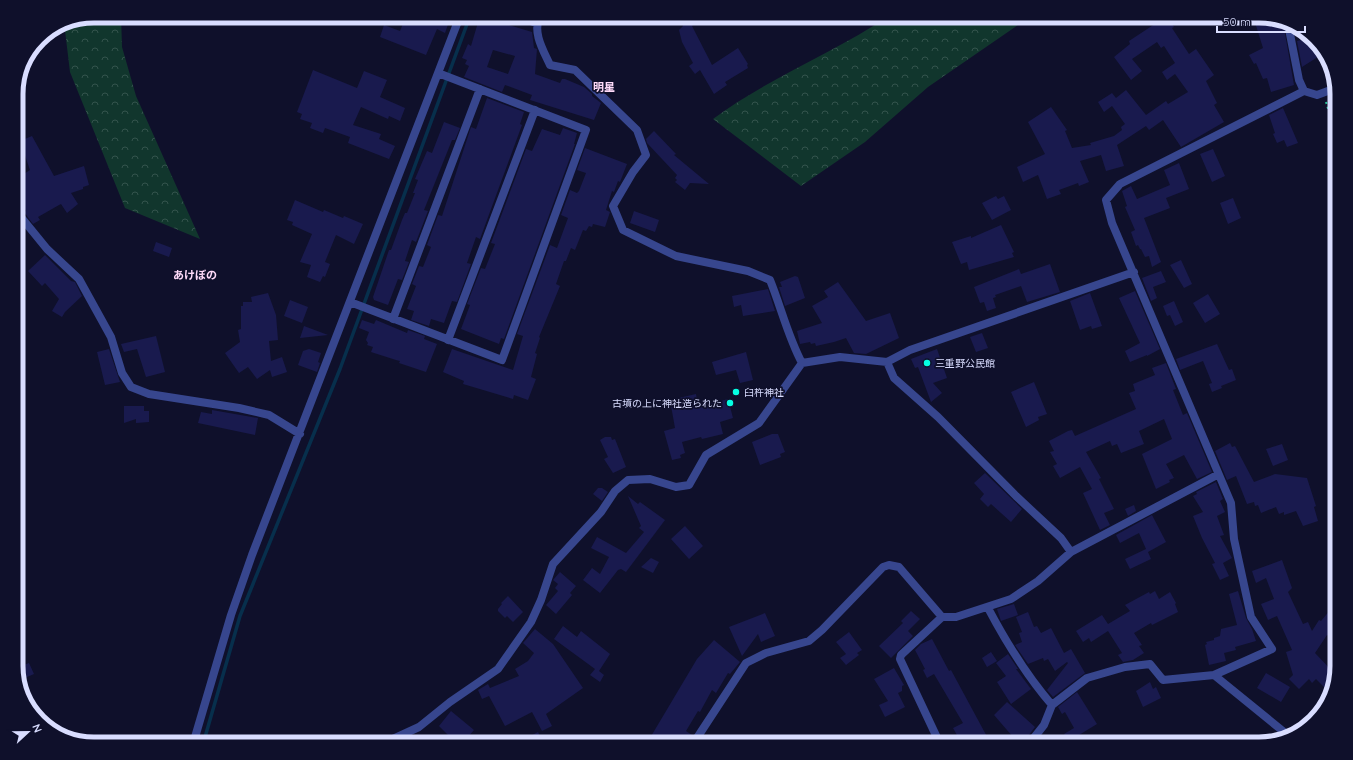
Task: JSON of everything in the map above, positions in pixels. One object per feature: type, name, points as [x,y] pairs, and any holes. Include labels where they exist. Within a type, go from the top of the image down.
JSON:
[{"type":"street","points":[[195,737],[231,615],[252,555],[353,303],[458,23]]},
{"type":"street","points":[[538,23],[539,42],[550,65],[575,70],[637,130],[646,155],[633,172],[613,206],[623,230],[676,256],[748,271],[770,280],[781,305],[796,352],[802,363]]},
{"type":"street","points":[[1289,30],[1299,80],[1304,91]]},
{"type":"street","points":[[353,303],[502,360],[586,130],[440,73]]},
{"type":"street","points":[[393,319],[480,89]]},
{"type":"street","points":[[1035,737],[1044,725],[1052,705],[1087,678],[1124,667],[1150,664],[1163,680],[1214,675],[1272,649],[1251,617],[1234,538],[1231,503],[1217,475],[1134,272],[1112,223],[1106,200],[1120,184],[1304,91],[1318,95],[1330,90]]},
{"type":"street","points":[[448,340],[535,110]]},
{"type":"street","points":[[23,220],[47,249],[79,279],[111,337],[122,373],[131,387],[149,394],[238,408],[269,415],[300,434]]},
{"type":"street","points":[[398,737],[419,728],[450,702],[498,669],[531,622],[541,600],[553,564],[601,512],[615,491],[628,480],[650,479],[676,487],[689,485],[706,455],[759,423],[802,363],[840,357],[887,362],[910,350],[1134,272]]},
{"type":"street","points":[[887,362],[894,378],[928,407],[1016,496],[1061,538],[1071,552]]},
{"type":"street","points":[[698,737],[746,663],[766,653],[809,641],[822,630],[883,567],[889,565],[900,567],[942,616],[956,617],[988,608],[1019,595],[1038,581],[1071,552],[1217,475]]},
{"type":"street","points":[[988,608],[1004,637],[1032,681],[1052,705]]},
{"type":"street","points":[[937,737],[900,659],[901,654],[942,616]]},
{"type":"street","points":[[1214,675],[1285,732]]},
{"type":"path","points":[[1323,93],[1330,116]]},
{"type":"green space","points":[[94,23],[121,23],[122,47],[136,96],[200,239],[125,208],[70,72],[65,29],[76,25]]},
{"type":"green space","points":[[878,23],[1021,23],[928,87],[865,142],[801,186],[713,119],[734,104],[778,78]]},
{"type":"building","points":[[403,23],[449,23],[445,33],[437,29],[426,55],[380,37],[384,25],[400,31]]},
{"type":"building","points":[[478,23],[502,23],[532,32],[534,48],[537,49],[535,74],[560,83],[562,79],[565,79],[584,87],[601,103],[594,120],[530,100],[532,95],[505,85],[502,92],[464,77],[469,66],[465,64],[467,60],[462,58],[468,44],[471,46]],"holes":[[[493,50],[515,56],[508,74],[487,67]]]},
{"type":"building","points":[[682,23],[695,23],[692,26],[712,65],[738,48],[748,64],[748,68],[725,82],[727,85],[714,94],[700,70],[695,74],[689,66],[693,63],[682,42],[679,30],[683,26]]},
{"type":"building","points":[[1156,23],[1171,23],[1174,27],[1172,28],[1189,54],[1196,49],[1214,75],[1206,81],[1217,103],[1214,105],[1224,122],[1181,147],[1163,120],[1149,130],[1146,126],[1117,145],[1124,166],[1106,171],[1101,155],[1080,161],[1089,182],[1079,186],[1078,183],[1059,190],[1061,194],[1047,199],[1038,175],[1023,182],[1017,167],[1045,154],[1028,122],[1051,107],[1067,130],[1065,131],[1072,148],[1091,145],[1090,143],[1114,136],[1122,130],[1121,127],[1125,124],[1112,106],[1104,112],[1098,102],[1112,93],[1116,98],[1126,90],[1146,115],[1166,101],[1168,104],[1188,92],[1175,74],[1167,80],[1162,72],[1175,63],[1164,46],[1161,48],[1157,42],[1132,59],[1142,71],[1131,80],[1114,57],[1130,44],[1129,41]]},
{"type":"building","points":[[1255,23],[1277,25],[1284,27],[1294,85],[1271,92],[1267,78],[1263,79],[1256,63],[1254,64],[1249,55],[1263,48]]},
{"type":"building","points":[[1304,39],[1319,56],[1302,67],[1297,41]]},
{"type":"building","points":[[313,70],[357,88],[364,71],[387,80],[380,97],[405,108],[400,121],[389,116],[388,119],[361,107],[353,125],[381,134],[379,139],[395,146],[389,159],[348,143],[350,137],[325,128],[323,133],[310,128],[312,123],[300,119],[302,114],[297,112]]},
{"type":"building","points":[[487,98],[524,112],[520,124],[522,125],[480,239],[476,237],[467,263],[471,264],[457,302],[452,301],[444,323],[431,319],[429,326],[411,320],[414,311],[407,309],[416,286],[412,284],[419,266],[423,267],[431,247],[427,245],[438,215],[442,216],[471,127],[476,129]]},
{"type":"building","points":[[1283,108],[1298,143],[1287,147],[1284,140],[1277,143],[1273,134],[1275,133],[1269,115]]},
{"type":"building","points":[[444,122],[460,128],[455,140],[452,140],[424,210],[428,211],[416,242],[412,240],[405,261],[409,262],[402,280],[398,279],[388,305],[374,300],[373,297],[389,250],[391,250],[402,220],[405,213],[407,213],[415,193],[413,193],[418,180],[415,179],[427,151],[432,153]]},
{"type":"building","points":[[563,128],[577,133],[575,144],[504,339],[501,338],[499,344],[461,329],[470,305],[467,304],[481,268],[485,269],[495,244],[491,243],[526,149],[532,151],[542,129],[560,135]]},
{"type":"building","points":[[654,131],[676,154],[674,155],[709,184],[690,183],[685,190],[675,182],[677,180],[675,178],[677,175],[647,143],[646,139]]},
{"type":"building","points":[[32,136],[54,176],[84,166],[89,185],[83,187],[83,189],[71,193],[78,204],[67,213],[61,204],[38,217],[40,220],[33,224],[24,212],[26,211],[23,206],[23,174],[30,170],[23,150],[23,140]]},
{"type":"building","points":[[585,148],[627,164],[620,182],[618,181],[614,192],[612,191],[606,210],[610,212],[605,227],[593,224],[592,227],[589,226],[586,231],[583,230],[575,250],[571,248],[566,261],[564,261],[556,284],[560,286],[539,337],[540,338],[535,353],[537,354],[531,377],[536,379],[528,400],[514,395],[513,399],[463,384],[464,381],[443,372],[452,349],[513,370],[523,336],[517,334],[550,245],[557,248],[568,218],[561,215],[570,190],[577,193],[579,191],[586,173],[577,170]]},
{"type":"building","points":[[1213,149],[1225,176],[1212,182],[1200,154]]},
{"type":"building","points":[[1179,163],[1189,189],[1166,198],[1170,208],[1144,218],[1161,262],[1152,267],[1149,256],[1145,257],[1138,245],[1136,246],[1131,232],[1135,230],[1125,207],[1127,206],[1122,191],[1131,186],[1137,199],[1170,185],[1164,170]]},
{"type":"building","points":[[996,196],[998,199],[1004,196],[1011,210],[992,220],[982,203]]},
{"type":"building","points":[[1233,198],[1241,218],[1228,224],[1220,203]]},
{"type":"building","points":[[295,200],[323,212],[324,210],[343,218],[344,216],[363,224],[354,244],[336,235],[325,262],[330,264],[325,277],[323,276],[320,282],[307,277],[311,265],[300,262],[312,234],[292,225],[293,222],[287,220]]},
{"type":"building","points":[[634,211],[659,220],[655,232],[630,223]]},
{"type":"building","points":[[1001,225],[1014,252],[1012,253],[1014,257],[969,270],[967,262],[961,264],[952,242],[971,236],[971,238]]},
{"type":"building","points":[[156,242],[172,248],[169,257],[153,251]]},
{"type":"building","points":[[45,255],[71,281],[75,282],[82,296],[65,312],[62,317],[52,311],[59,299],[45,283],[42,286],[28,271]]},
{"type":"building","points":[[1181,260],[1192,284],[1184,288],[1170,265]]},
{"type":"building","points":[[1050,264],[1060,292],[1027,302],[1021,286],[995,295],[996,297],[993,298],[996,308],[987,311],[984,302],[980,303],[974,287],[1019,269],[1021,274]]},
{"type":"building","points":[[1161,271],[1166,282],[1153,287],[1157,298],[1151,301],[1142,278]]},
{"type":"building","points":[[795,276],[798,277],[805,298],[785,306],[779,287],[782,287],[780,282]]},
{"type":"building","points":[[838,282],[866,321],[890,313],[899,338],[866,354],[854,353],[846,338],[816,346],[815,343],[811,344],[810,342],[800,344],[797,331],[822,323],[812,306],[828,297],[824,291]]},
{"type":"building","points":[[768,289],[775,311],[743,316],[741,305],[734,307],[732,296]]},
{"type":"building","points":[[1135,291],[1160,349],[1147,356],[1130,362],[1125,351],[1140,343],[1119,298]]},
{"type":"building","points":[[268,293],[276,315],[278,340],[269,341],[271,361],[282,357],[287,372],[272,377],[270,370],[257,379],[248,367],[239,373],[225,353],[240,342],[238,330],[241,329],[241,306],[243,306],[243,302],[252,302],[251,297]]},
{"type":"building","points":[[1090,293],[1102,326],[1092,329],[1091,326],[1080,330],[1070,301]]},
{"type":"building","points":[[1208,294],[1220,314],[1205,323],[1193,303]]},
{"type":"building","points":[[290,300],[308,307],[302,323],[284,316]]},
{"type":"building","points":[[1174,301],[1183,322],[1175,326],[1170,315],[1167,316],[1163,306]]},
{"type":"building","points":[[362,320],[374,324],[376,320],[407,333],[408,330],[425,336],[424,339],[437,344],[426,372],[399,363],[400,361],[371,352],[373,347],[367,345],[368,343],[366,340],[369,332],[359,328]]},
{"type":"building","points":[[304,326],[328,335],[300,338]]},
{"type":"building","points":[[982,333],[988,348],[976,352],[970,337]]},
{"type":"building","points":[[156,336],[165,372],[146,377],[137,349],[124,352],[121,344]]},
{"type":"building","points":[[1217,344],[1229,370],[1232,369],[1236,380],[1221,386],[1222,388],[1212,392],[1209,384],[1212,383],[1203,361],[1180,370],[1176,359]]},
{"type":"building","points":[[109,349],[120,382],[105,385],[97,352]]},
{"type":"building","points":[[309,349],[321,353],[317,372],[298,365],[303,351]]},
{"type":"building","name":"三重野公民館","points":[[937,349],[947,378],[933,383],[942,393],[931,402],[918,367],[915,368],[911,359]]},
{"type":"building","points":[[746,352],[753,380],[740,383],[736,370],[716,375],[712,362]]},
{"type":"building","points":[[1166,363],[1176,389],[1173,390],[1183,415],[1187,413],[1212,472],[1197,479],[1184,455],[1166,464],[1174,478],[1169,480],[1170,482],[1156,489],[1142,454],[1172,439],[1164,419],[1139,431],[1144,444],[1121,453],[1117,444],[1112,446],[1110,441],[1086,452],[1101,478],[1099,479],[1114,509],[1104,513],[1110,525],[1100,530],[1083,493],[1092,489],[1080,467],[1060,478],[1053,466],[1057,464],[1050,452],[1054,451],[1049,441],[1072,430],[1075,436],[1136,409],[1129,393],[1135,391],[1133,384],[1155,375],[1152,368]]},
{"type":"building","points":[[1034,382],[1047,414],[1038,417],[1039,420],[1026,427],[1011,392]]},
{"type":"building","points":[[696,394],[698,407],[728,399],[733,418],[720,422],[723,434],[702,439],[701,437],[682,442],[685,453],[680,455],[681,458],[672,460],[664,431],[675,428],[670,400]]},
{"type":"building","points":[[124,406],[144,406],[144,411],[149,411],[149,422],[136,423],[136,419],[124,423]]},
{"type":"building","points":[[212,410],[258,418],[255,435],[198,423],[201,412],[212,414]]},
{"type":"building","points":[[772,434],[778,434],[785,452],[780,454],[781,457],[760,465],[752,442]]},
{"type":"building","points":[[605,437],[611,437],[612,440],[615,439],[626,467],[613,473],[604,459],[608,457],[600,440]]},
{"type":"building","points":[[1230,443],[1232,447],[1235,446],[1254,482],[1275,474],[1307,478],[1316,506],[1314,507],[1318,521],[1303,526],[1296,511],[1284,515],[1284,512],[1279,514],[1276,507],[1261,513],[1258,505],[1255,506],[1254,502],[1247,504],[1236,476],[1227,480],[1215,451]]},
{"type":"building","points":[[1282,444],[1288,460],[1273,466],[1266,449]]},
{"type":"building","points":[[985,473],[1022,509],[1011,522],[991,504],[988,507],[980,499],[984,494],[974,483]]},
{"type":"building","points":[[1216,482],[1223,499],[1220,501],[1225,512],[1217,516],[1224,535],[1220,536],[1232,558],[1223,563],[1229,576],[1220,580],[1212,564],[1215,563],[1193,516],[1203,512],[1193,496],[1197,494],[1196,492]]},
{"type":"building","points":[[598,488],[602,488],[608,492],[602,501],[593,494]]},
{"type":"building","points":[[628,496],[638,504],[640,502],[665,520],[626,572],[621,569],[618,570],[600,593],[583,580],[592,568],[600,574],[609,557],[591,548],[597,537],[626,553],[644,532],[639,528],[641,526]]},
{"type":"building","points":[[1134,505],[1136,511],[1128,516],[1125,509]]},
{"type":"building","points":[[1152,515],[1166,542],[1148,552],[1151,559],[1130,569],[1125,559],[1146,549],[1139,533],[1120,543],[1116,535]]},
{"type":"building","points":[[685,526],[703,546],[689,559],[671,539]]},
{"type":"building","points":[[651,558],[659,562],[653,573],[641,567]]},
{"type":"building","points":[[1282,560],[1292,588],[1288,592],[1303,624],[1308,622],[1312,631],[1319,620],[1321,621],[1330,610],[1330,636],[1327,635],[1315,653],[1330,668],[1326,689],[1316,679],[1312,683],[1309,679],[1299,689],[1289,679],[1293,675],[1286,652],[1292,650],[1277,616],[1268,620],[1261,604],[1274,599],[1266,578],[1256,583],[1252,571]]},
{"type":"building","points":[[560,572],[576,586],[570,593],[572,595],[556,614],[546,605],[558,591],[555,588],[558,584],[553,580]]},
{"type":"building","points":[[1155,591],[1159,599],[1170,592],[1176,603],[1178,612],[1152,625],[1151,623],[1134,633],[1142,645],[1139,646],[1144,653],[1133,660],[1123,662],[1118,655],[1122,653],[1108,631],[1091,642],[1089,638],[1083,642],[1076,631],[1102,615],[1108,624],[1130,611],[1125,605],[1149,592],[1150,594]]},
{"type":"building","points":[[1238,591],[1246,618],[1256,641],[1235,647],[1236,650],[1224,653],[1226,661],[1209,665],[1205,645],[1207,644],[1206,642],[1214,640],[1214,638],[1220,636],[1221,629],[1237,625],[1229,594]]},
{"type":"building","points":[[508,596],[523,612],[513,622],[507,616],[505,618],[498,611],[502,604],[501,603]]},
{"type":"building","points":[[1014,604],[1018,615],[1001,621],[997,609]]},
{"type":"building","points":[[911,611],[920,619],[908,631],[913,636],[891,658],[879,646],[903,623],[901,621]]},
{"type":"building","points":[[1028,612],[1034,627],[1037,626],[1041,633],[1051,628],[1064,653],[1071,649],[1085,673],[1053,697],[1047,690],[1068,663],[1067,662],[1055,671],[1048,659],[1044,661],[1043,658],[1028,664],[1015,645],[1022,642],[1019,633],[1022,632],[1016,617]]},
{"type":"building","points":[[765,613],[775,636],[761,642],[758,634],[742,656],[729,627]]},
{"type":"building","points":[[563,626],[577,637],[581,631],[610,654],[599,671],[604,675],[600,682],[590,675],[595,669],[554,639]]},
{"type":"building","points":[[535,629],[553,644],[583,688],[546,714],[552,726],[542,731],[532,712],[505,726],[489,696],[482,699],[478,690],[488,684],[490,688],[519,676],[515,669],[528,661],[534,653],[523,643]]},
{"type":"building","points":[[849,632],[862,650],[857,653],[859,655],[846,665],[840,658],[846,654],[836,642]]},
{"type":"building","points":[[932,639],[949,671],[951,670],[987,737],[958,737],[953,728],[963,723],[934,674],[927,678],[923,670],[925,669],[915,650],[921,644]]},
{"type":"building","points":[[714,640],[740,662],[730,674],[728,673],[716,693],[712,690],[700,712],[698,711],[686,731],[692,735],[691,737],[651,737],[697,659]]},
{"type":"building","points":[[991,652],[997,661],[987,667],[982,658]]},
{"type":"building","points":[[1008,654],[1018,669],[1016,669],[1031,689],[1011,704],[997,682],[1006,676],[996,663]]},
{"type":"building","points":[[29,663],[34,674],[24,678],[23,665]]},
{"type":"building","points":[[894,668],[904,685],[902,686],[902,691],[898,693],[905,707],[885,717],[879,705],[888,701],[874,679]]},
{"type":"building","points":[[1266,673],[1290,687],[1281,702],[1257,688]]},
{"type":"building","points":[[1150,682],[1153,689],[1156,687],[1161,698],[1143,707],[1136,691]]},
{"type":"building","points":[[1077,692],[1097,724],[1079,735],[1080,737],[1066,737],[1064,734],[1074,728],[1065,712],[1062,714],[1058,707]]},
{"type":"building","points":[[1007,702],[1035,727],[1027,737],[1013,737],[994,715]]},
{"type":"building","points":[[451,711],[474,730],[468,737],[450,737],[439,726]]},
{"type":"building","points":[[538,732],[540,737],[528,737]]},
{"type":"waterway","points":[[205,737],[240,616],[340,369],[467,23]]},
{"type":"place","name":"三重野公民館","points":[[927,363]]},
{"type":"place","name":"臼杵神社","points":[[736,392]]},
{"type":"place","name":"古墳の上に神社造られた","points":[[730,403]]},
{"type":"district","name":"明星","points":[[604,87]]},
{"type":"district","name":"あけぼの","points":[[195,275]]}]
